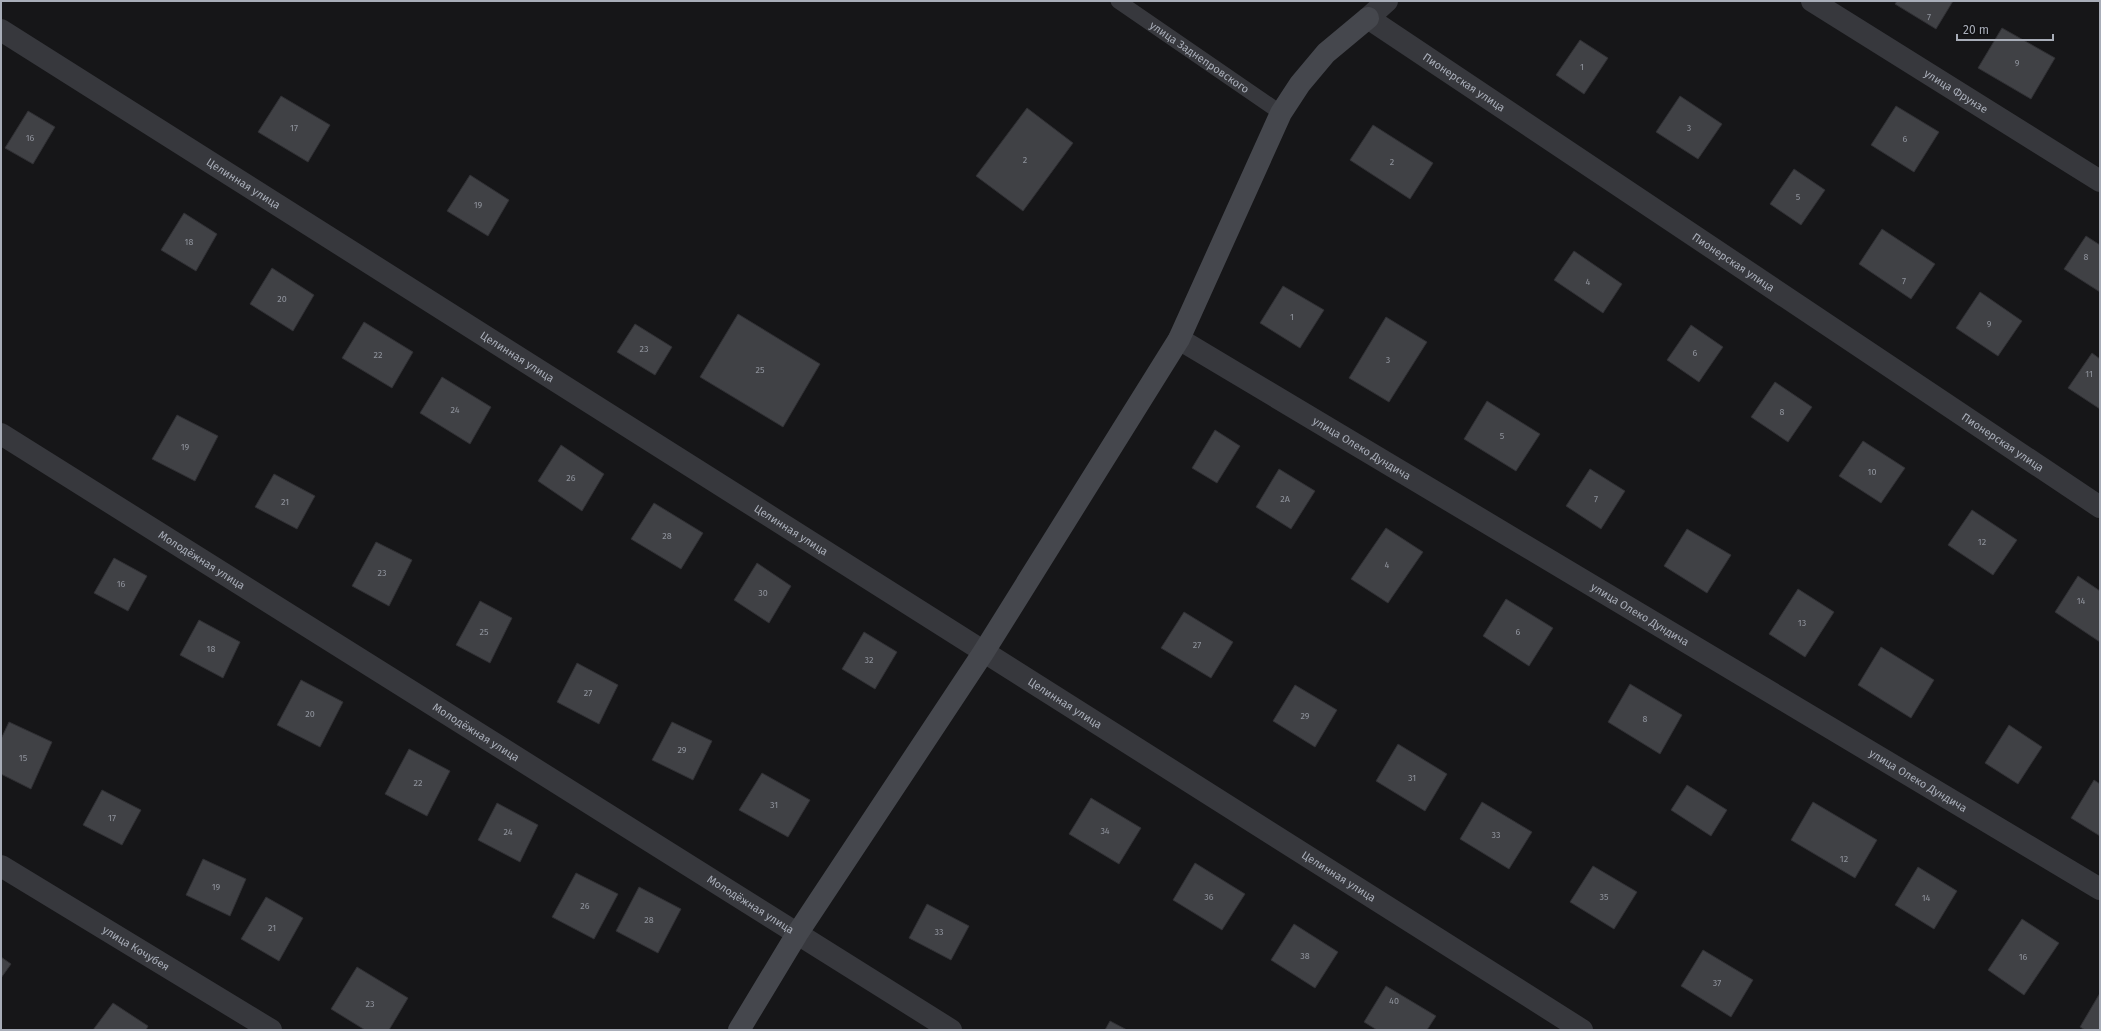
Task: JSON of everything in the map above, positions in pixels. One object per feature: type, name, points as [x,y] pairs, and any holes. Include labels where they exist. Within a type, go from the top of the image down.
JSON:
[{"type":"street","points":[[739,1030],[797,934],[983,653],[1179,339],[1281,112],[1300,84],[1326,53],[1387,1]]},
{"type":"street","name":"улица Фрунзе","points":[[1812,1],[2100,181]]},
{"type":"street","name":"Пионерская улица","points":[[1368,18],[2100,507]]},
{"type":"street","name":"Целинная улица","points":[[1,30],[983,653],[1582,1030]]},
{"type":"street","name":"улица Олеко Дундича","points":[[1179,339],[2100,889]]},
{"type":"street","name":"Молодёжная улица","points":[[1,434],[951,1030]]},
{"type":"street","name":"улица Кочубея","points":[[1,866],[271,1030]]},
{"type":"lane","name":"улица Заднепровского","points":[[1118,1],[1281,112]]},
{"type":"building","points":[[1897,1],[1953,1],[1936,29],[1895,4]]},
{"type":"building","points":[[2002,28],[2055,58],[2031,99],[1978,68]]},
{"type":"building","points":[[1580,40],[1608,58],[1584,94],[1556,75]]},
{"type":"building","points":[[281,96],[330,125],[308,162],[258,132]]},
{"type":"building","points":[[1680,96],[1722,124],[1698,159],[1656,132]]},
{"type":"building","points":[[1896,106],[1939,132],[1914,172],[1871,145]]},
{"type":"building","points":[[1027,108],[1073,143],[1023,211],[976,176]]},
{"type":"building","points":[[28,111],[55,127],[33,164],[5,148]]},
{"type":"building","points":[[1373,125],[1433,163],[1410,199],[1350,160]]},
{"type":"building","points":[[1794,169],[1825,190],[1801,225],[1770,204]]},
{"type":"building","points":[[470,175],[509,200],[488,236],[447,211]]},
{"type":"building","points":[[184,213],[217,234],[196,271],[161,250]]},
{"type":"building","points":[[1882,229],[1935,264],[1911,299],[1859,264]]},
{"type":"building","points":[[2086,236],[2100,245],[2100,292],[2064,269]]},
{"type":"building","points":[[1574,251],[1622,284],[1603,313],[1554,280]]},
{"type":"building","points":[[272,268],[314,295],[293,331],[250,304]]},
{"type":"building","points":[[1283,286],[1324,310],[1300,348],[1260,323]]},
{"type":"building","points":[[1980,292],[2022,321],[1998,356],[1956,328]]},
{"type":"building","points":[[738,314],[820,364],[783,427],[700,377]]},
{"type":"building","points":[[1386,317],[1427,342],[1389,402],[1349,378]]},
{"type":"building","points":[[364,322],[413,352],[392,388],[342,358]]},
{"type":"building","points":[[635,324],[672,347],[655,375],[617,352]]},
{"type":"building","points":[[1691,325],[1723,347],[1699,382],[1667,360]]},
{"type":"building","points":[[2092,353],[2100,359],[2100,409],[2068,388]]},
{"type":"building","points":[[442,377],[491,407],[470,444],[420,413]]},
{"type":"building","points":[[1775,382],[1812,407],[1788,442],[1751,417]]},
{"type":"building","points":[[1487,401],[1540,434],[1516,471],[1464,439]]},
{"type":"building","points":[[177,415],[218,436],[195,481],[152,459]]},
{"type":"building","points":[[1215,430],[1240,446],[1217,483],[1192,468]]},
{"type":"building","points":[[1863,441],[1905,468],[1881,503],[1839,476]]},
{"type":"building","points":[[561,445],[604,474],[582,511],[538,481]]},
{"type":"building","points":[[1279,469],[1315,491],[1291,529],[1256,507]]},
{"type":"building","points":[[1590,469],[1625,491],[1601,529],[1566,506]]},
{"type":"building","points":[[274,474],[315,496],[297,529],[255,507]]},
{"type":"building","points":[[654,503],[703,533],[681,569],[631,539]]},
{"type":"building","points":[[1972,510],[2017,540],[1993,575],[1948,545]]},
{"type":"building","points":[[1386,528],[1423,552],[1388,603],[1351,579]]},
{"type":"building","points":[[1687,529],[1731,555],[1707,593],[1664,566]]},
{"type":"building","points":[[376,542],[412,560],[389,606],[352,586]]},
{"type":"building","points":[[114,558],[147,576],[128,611],[94,593]]},
{"type":"building","points":[[757,563],[791,586],[769,623],[734,600]]},
{"type":"building","points":[[2078,576],[2100,591],[2100,642],[2055,612]]},
{"type":"building","points":[[1798,589],[1834,612],[1805,657],[1769,634]]},
{"type":"building","points":[[1506,599],[1553,628],[1529,666],[1483,636]]},
{"type":"building","points":[[480,601],[512,618],[490,663],[456,645]]},
{"type":"building","points":[[1184,612],[1233,642],[1211,678],[1161,648]]},
{"type":"building","points":[[199,620],[240,642],[223,678],[180,655]]},
{"type":"building","points":[[864,632],[897,652],[875,689],[842,669]]},
{"type":"building","points":[[1881,647],[1934,680],[1911,718],[1858,685]]},
{"type":"building","points":[[577,663],[618,685],[599,724],[557,702]]},
{"type":"building","points":[[301,680],[343,702],[320,747],[277,725]]},
{"type":"building","points":[[1630,684],[1682,715],[1660,754],[1608,722]]},
{"type":"building","points":[[1295,685],[1337,710],[1315,747],[1273,721]]},
{"type":"building","points":[[9,722],[52,742],[31,789],[1,774],[1,739]]},
{"type":"building","points":[[672,722],[712,741],[693,780],[652,760]]},
{"type":"building","points":[[2009,725],[2042,747],[2018,784],[1985,763]]},
{"type":"building","points":[[1398,744],[1447,774],[1425,811],[1376,781]]},
{"type":"building","points":[[409,749],[450,771],[427,816],[385,794]]},
{"type":"building","points":[[762,773],[810,800],[788,837],[739,810]]},
{"type":"building","points":[[2094,780],[2100,784],[2100,836],[2071,818]]},
{"type":"building","points":[[1687,785],[1727,810],[1711,836],[1671,810]]},
{"type":"building","points":[[102,790],[141,810],[122,845],[83,825]]},
{"type":"building","points":[[1091,798],[1141,828],[1119,864],[1069,834]]},
{"type":"building","points":[[1482,802],[1532,832],[1509,869],[1460,839]]},
{"type":"building","points":[[1813,802],[1877,840],[1855,878],[1791,840]]},
{"type":"building","points":[[497,803],[538,825],[520,862],[478,840]]},
{"type":"building","points":[[203,859],[246,879],[230,916],[186,895]]},
{"type":"building","points":[[1195,863],[1245,894],[1222,930],[1173,900]]},
{"type":"building","points":[[1593,866],[1637,892],[1614,929],[1570,902]]},
{"type":"building","points":[[1918,867],[1957,891],[1934,929],[1895,905]]},
{"type":"building","points":[[576,873],[618,894],[594,939],[552,917]]},
{"type":"building","points":[[639,887],[681,909],[658,953],[616,931]]},
{"type":"building","points":[[266,897],[303,918],[279,961],[241,939]]},
{"type":"building","points":[[927,904],[969,926],[951,960],[909,938]]},
{"type":"building","points":[[2022,919],[2059,943],[2024,995],[1988,970]]},
{"type":"building","points":[[1294,924],[1338,952],[1315,988],[1271,960]]},
{"type":"building","points":[[1703,950],[1753,980],[1731,1017],[1681,986]]},
{"type":"building","points":[[1,957],[11,964],[1,978]]},
{"type":"building","points":[[357,967],[408,998],[389,1030],[365,1030],[331,1009]]},
{"type":"building","points":[[1386,986],[1436,1016],[1427,1030],[1377,1030],[1364,1022]]},
{"type":"building","points":[[2100,993],[2100,1030],[2085,1030],[2080,1027]]},
{"type":"building","points":[[113,1003],[148,1026],[146,1030],[93,1030]]},
{"type":"building","points":[[1110,1021],[1127,1030],[1105,1030]]}]
